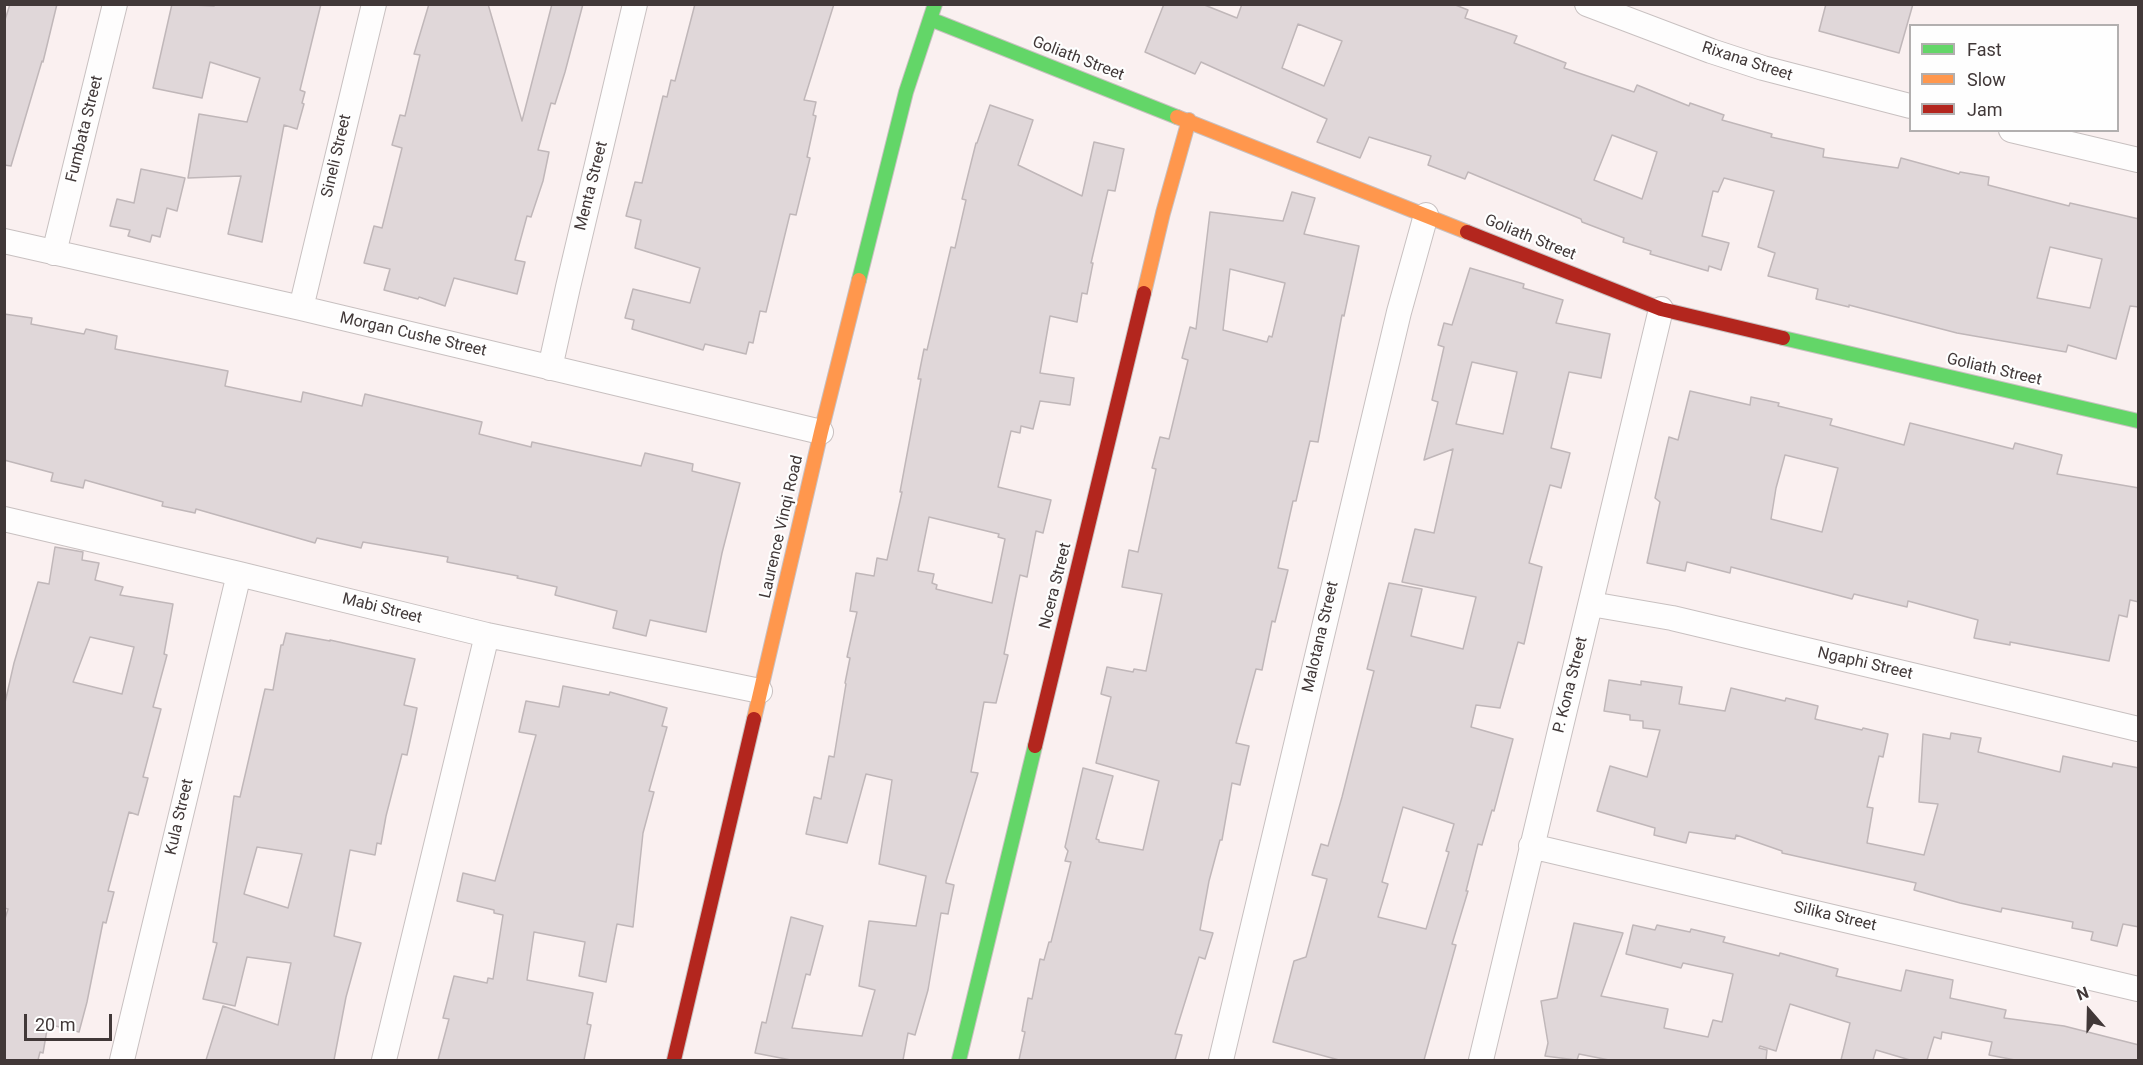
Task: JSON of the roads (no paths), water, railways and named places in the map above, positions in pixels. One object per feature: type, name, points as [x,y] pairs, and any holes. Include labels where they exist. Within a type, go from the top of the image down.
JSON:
[{"type":"street","name":"Fumbata Street","points":[[54,253],[115,4]]},
{"type":"street","name":"Sineli Street","points":[[301,308],[374,4]]},
{"type":"street","name":"Menta Street","points":[[550,368],[636,4]]},
{"type":"street","name":"Laurence Vinqi Road","points":[[674,1060],[821,432],[906,92],[935,4]]},
{"type":"street","name":"Rixana Street","points":[[1587,4],[1763,69],[1909,106]]},
{"type":"street","name":"Goliath Street","points":[[930,19],[1661,309],[2139,421]]},
{"type":"street","name":"Ncera Street","points":[[959,1060],[1160,224],[1189,120]]},
{"type":"street","points":[[2020,132],[2139,160]]},
{"type":"street","name":"Malotana Street","points":[[1221,1060],[1391,346],[1426,215]]},
{"type":"street","name":"Morgan Cushe Street","points":[[4,241],[301,308],[821,432]]},
{"type":"street","name":"P. Kona Street","points":[[1481,1060],[1661,309]]},
{"type":"street","name":"Mabi Street","points":[[4,519],[487,635],[760,691]]},
{"type":"street","name":"Kula Street","points":[[122,1060],[239,574]]},
{"type":"street","name":"Ngaphi Street","points":[[1591,604],[1672,618],[2139,729]]},
{"type":"street","points":[[384,1060],[487,635]]},
{"type":"street","name":"Silika Street","points":[[1531,846],[2139,989]]}]
